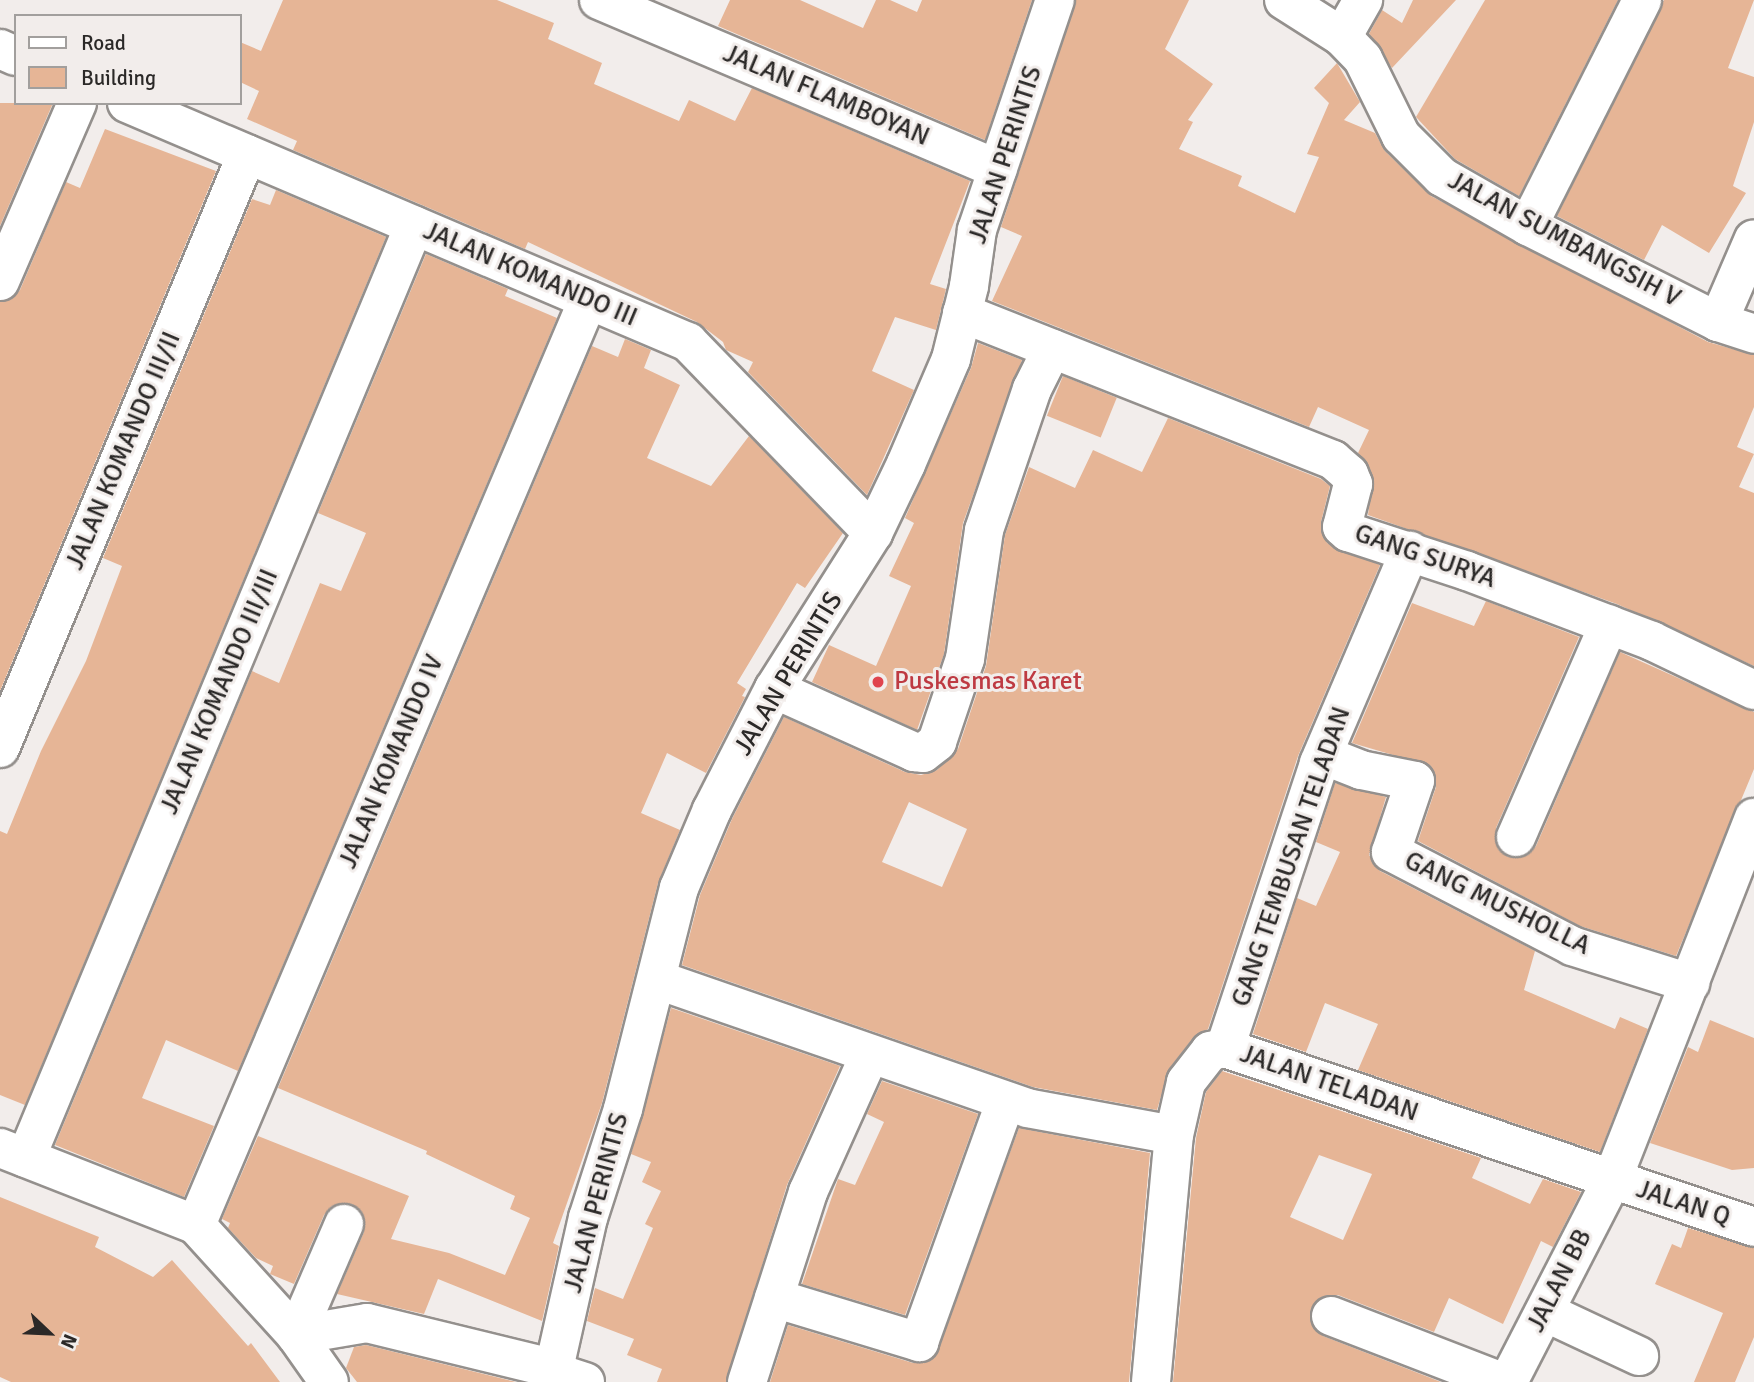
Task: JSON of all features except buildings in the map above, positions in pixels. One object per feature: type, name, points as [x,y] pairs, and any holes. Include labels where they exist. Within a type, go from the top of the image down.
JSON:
[{"type":"street","name":"JALAN FLAMBOYAN","points":[[599,0],[656,12],[998,169]]},
{"type":"street","name":"JALAN PERINTIS","points":[[570,1375],[591,1207],[624,1108],[658,980],[678,888],[712,810],[774,689],[873,533],[951,359],[977,230],[1055,0]]},
{"type":"street","name":"JALAN SUMBANGSIH V","points":[[1284,0],[1342,37],[1363,59],[1401,136],[1442,177],[1528,226],[1718,322],[1754,334]]},
{"type":"street","points":[[1342,37],[1363,0]]},
{"type":"street","points":[[1528,226],[1642,0]]},
{"type":"street","points":[[0,281],[76,105]]},
{"type":"street","name":"JALAN KOMANDO III","points":[[132,105],[688,342],[873,533]]},
{"type":"street","name":"JALAN KOMANDO III/II","points":[[0,748],[247,154]]},
{"type":"street","name":"JALAN KOMANDO III/III","points":[[13,1153],[414,226]]},
{"type":"street","points":[[1718,322],[1754,239]]},
{"type":"street","name":"JALAN KOMANDO IV","points":[[196,1225],[588,300]]},
{"type":"street","name":"GANG SURYA","points":[[962,313],[1334,460],[1349,474],[1353,484],[1342,527],[1609,624],[1754,690]]},
{"type":"street","points":[[774,689],[914,752],[923,753],[937,742],[965,659],[985,530],[1032,389],[1052,348]]},
{"type":"street","name":"GANG TEMBUSAN TELADAN","points":[[1224,1048],[1323,755],[1410,551]]},
{"type":"street","points":[[1516,837],[1609,624]]},
{"type":"street","name":"GANG MUSHOLLA","points":[[1323,755],[1361,770],[1415,781],[1391,852],[1572,946],[1690,983]]},
{"type":"street","name":"JALAN BB","points":[[1508,1382],[1612,1180],[1754,818]]},
{"type":"street","points":[[658,980],[869,1056],[1006,1101],[1174,1135]]},
{"type":"street","name":"JALAN TELADAN","points":[[1151,1382],[1174,1135],[1186,1082],[1210,1051],[1224,1048],[1612,1180]]},
{"type":"street","points":[[747,1382],[808,1192],[869,1056]]},
{"type":"street","points":[[774,1298],[919,1342],[1006,1101]]},
{"type":"street","points":[[13,1153],[196,1225],[296,1335],[329,1382]]},
{"type":"street","name":"JALAN Q","points":[[1612,1180],[1754,1227]]},
{"type":"street","points":[[296,1335],[344,1224]]},
{"type":"street","points":[[1545,1312],[1639,1356]]},
{"type":"street","points":[[1331,1316],[1502,1382]]},
{"type":"street","points":[[296,1335],[367,1324],[508,1370],[570,1375]]},
{"type":"place","name":"Puskesmas Karet","points":[[878,682]]}]
